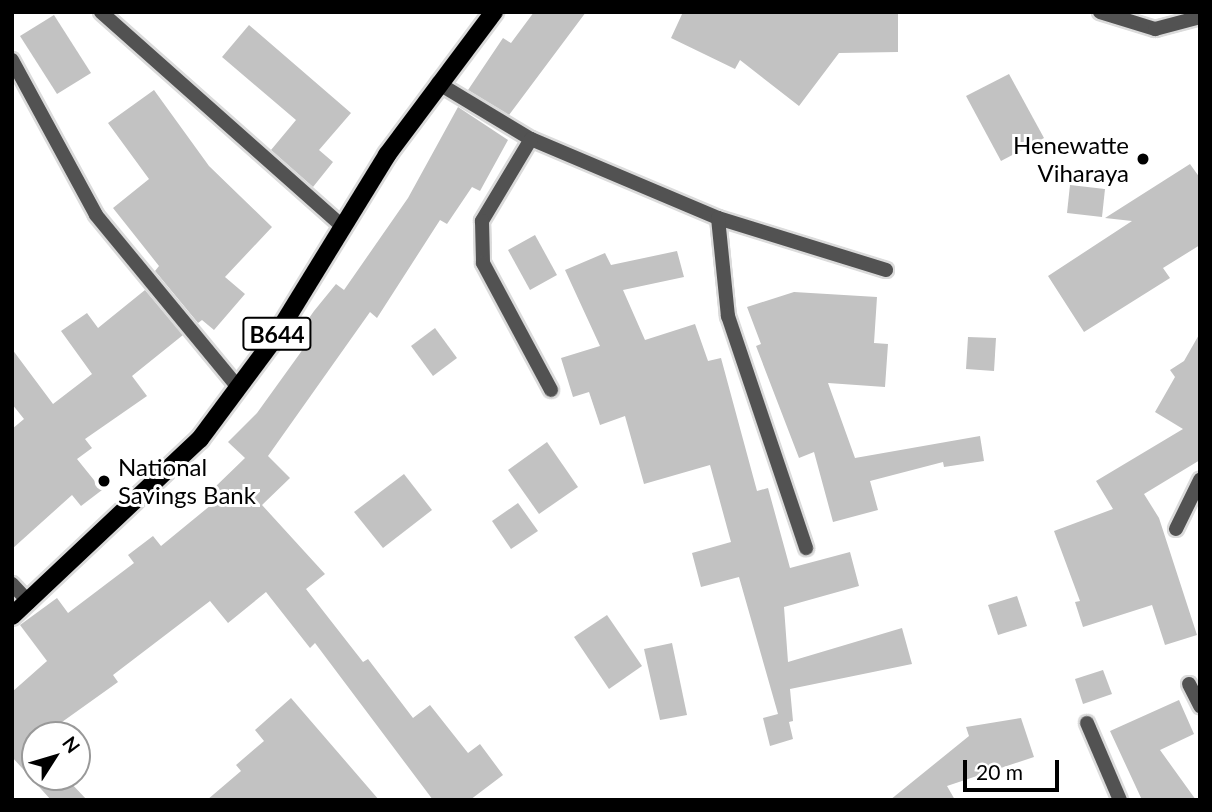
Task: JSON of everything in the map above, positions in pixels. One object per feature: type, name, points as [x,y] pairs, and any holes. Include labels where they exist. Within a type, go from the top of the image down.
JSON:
[{"type":"main road","name":"B644","points":[[12,616],[29,603],[200,439],[239,387],[438,83],[494,12]]},
{"type":"street","points":[[101,12],[342,226]]},
{"type":"street","points":[[1100,12],[1155,29],[1200,17]]},
{"type":"street","points":[[12,60],[96,215],[239,387]]},
{"type":"street","points":[[438,83],[531,139],[718,218],[886,270]]},
{"type":"street","points":[[531,139],[482,221],[483,262],[551,390]]},
{"type":"street","points":[[718,218],[728,316],[806,548]]},
{"type":"street","points":[[1176,529],[1200,480]]},
{"type":"street","points":[[12,584],[29,603]]},
{"type":"street","points":[[1189,684],[1200,706]]},
{"type":"street","points":[[1087,723],[1120,800]]},
{"type":"building","points":[[534,12],[586,12],[509,115],[468,90],[503,38],[511,43]]},
{"type":"building","points":[[683,12],[898,12],[898,52],[839,53],[799,106],[740,60],[735,69],[671,38]]},
{"type":"building","points":[[54,15],[91,73],[57,94],[20,36]]},
{"type":"building","points":[[249,25],[351,113],[319,150],[333,162],[313,187],[271,150],[296,120],[222,57]]},
{"type":"building","points":[[1009,74],[1044,138],[1001,161],[966,96]]},
{"type":"building","points":[[154,90],[209,166],[272,227],[225,277],[245,294],[214,330],[202,320],[198,323],[155,271],[159,266],[113,208],[149,179],[108,123]]},
{"type":"building","points":[[458,107],[508,140],[480,191],[472,187],[447,224],[440,220],[377,318],[370,312],[268,456],[290,478],[262,505],[325,574],[306,589],[363,662],[368,659],[413,718],[430,705],[468,753],[480,744],[503,775],[470,800],[433,800],[315,643],[310,648],[266,592],[228,623],[210,601],[113,675],[118,682],[63,721],[21,721],[21,767],[12,757],[12,692],[47,661],[20,625],[57,598],[68,613],[134,563],[128,555],[153,536],[161,546],[222,496],[214,488],[245,458],[228,442],[257,413],[306,345],[293,341],[314,311],[336,284],[344,290],[408,198]]},
{"type":"building","points":[[1190,164],[1200,178],[1200,245],[1163,268],[1170,278],[1084,332],[1048,276],[1132,221],[1105,218]]},
{"type":"building","points":[[1070,185],[1105,189],[1102,217],[1067,213]]},
{"type":"building","points":[[535,235],[557,275],[530,290],[508,250]]},
{"type":"building","points":[[677,251],[684,277],[623,290],[645,340],[695,324],[708,361],[721,358],[757,491],[768,488],[790,568],[850,552],[859,586],[784,607],[788,662],[902,628],[912,664],[790,689],[793,721],[789,722],[793,739],[770,746],[763,718],[778,714],[739,577],[701,587],[692,553],[731,542],[710,465],[644,484],[625,416],[600,425],[589,392],[573,397],[561,358],[600,346],[565,270],[605,253],[611,265]]},
{"type":"building","points":[[145,290],[183,335],[132,376],[147,396],[85,439],[92,448],[77,459],[102,490],[81,506],[72,495],[12,549],[12,429],[24,419],[12,404],[12,349],[53,404],[92,374],[61,331],[87,313],[98,328]]},
{"type":"building","points":[[794,292],[877,297],[874,343],[888,344],[885,387],[828,383],[855,458],[980,436],[984,461],[944,467],[943,462],[870,481],[878,510],[833,522],[814,452],[799,458],[756,346],[761,344],[747,307]]},
{"type":"building","points":[[435,328],[457,358],[433,376],[411,346]]},
{"type":"building","points":[[1200,333],[1200,460],[1144,494],[1159,518],[1197,635],[1165,645],[1152,605],[1083,627],[1075,602],[1080,601],[1054,531],[1113,509],[1096,481],[1183,429],[1155,412],[1175,377],[1170,370],[1184,361]]},
{"type":"building","points":[[968,337],[996,338],[994,371],[966,369]]},
{"type":"building","points":[[547,442],[578,487],[539,514],[508,470]]},
{"type":"building","points":[[404,474],[432,510],[383,548],[354,512]]},
{"type":"building","points":[[518,503],[538,531],[511,549],[492,521]]},
{"type":"building","points":[[1017,596],[1027,626],[998,635],[988,605]]},
{"type":"building","points":[[607,615],[642,666],[609,689],[574,637]]},
{"type":"building","points":[[672,643],[687,715],[660,720],[644,649]]},
{"type":"building","points":[[1103,670],[1112,694],[1083,704],[1075,679]]},
{"type":"building","points":[[291,698],[379,800],[207,800],[241,771],[236,765],[264,741],[255,730]]},
{"type":"building","points":[[1179,700],[1194,734],[1160,750],[1196,800],[1142,800],[1110,731]]},
{"type":"building","points":[[1021,718],[1034,757],[947,786],[955,800],[890,800],[969,736],[966,727]]},
{"type":"building","points":[[43,791],[78,791],[87,800],[51,800]]},
{"type":"place","name":"Henewatte Viharaya","points":[[1143,159]]},
{"type":"place","name":"National Savings Bank","points":[[104,481]]}]
